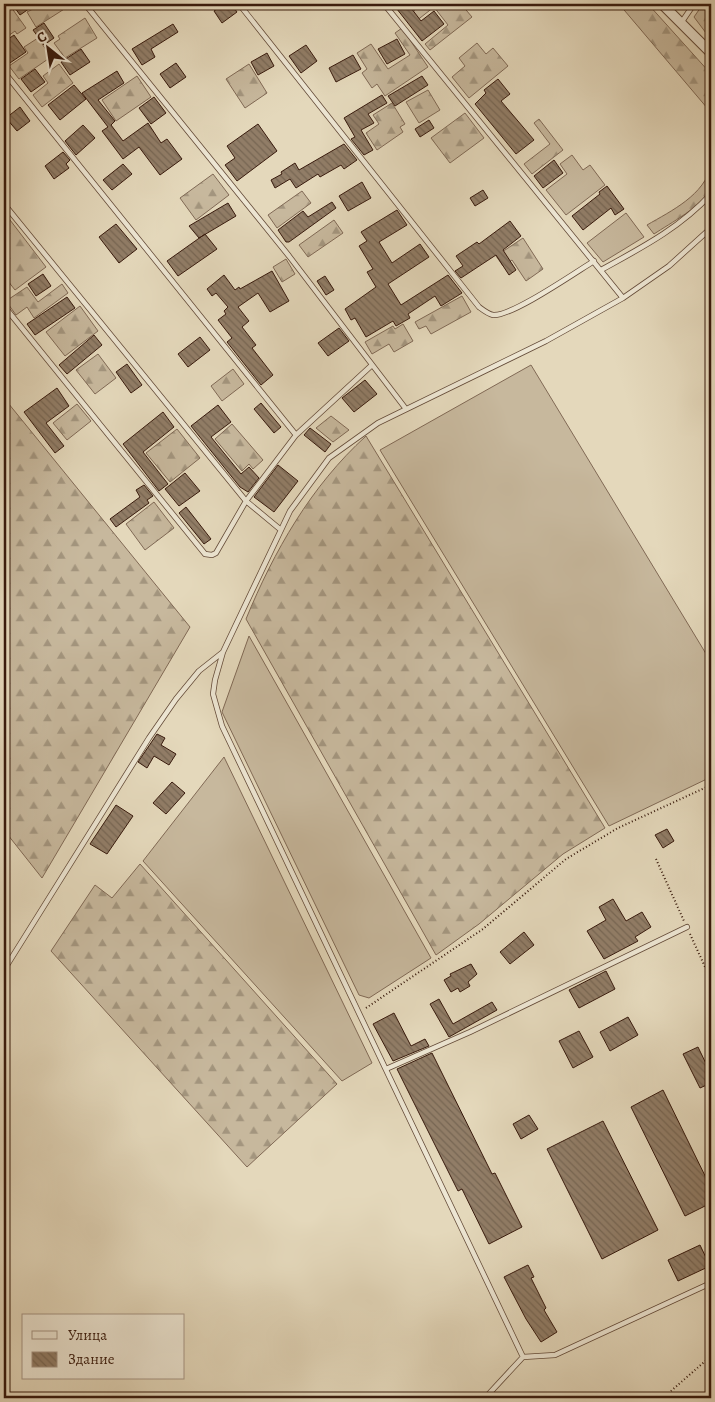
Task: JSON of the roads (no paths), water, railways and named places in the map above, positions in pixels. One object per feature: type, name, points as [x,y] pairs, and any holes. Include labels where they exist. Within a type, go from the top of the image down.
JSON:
[{"type":"street","points":[[662,4],[711,53]]},
{"type":"lane","points":[[85,4],[283,248],[406,409]]},
{"type":"lane","points":[[239,4],[479,307],[492,315],[502,314],[527,302],[594,261]]},
{"type":"lane","points":[[384,4],[623,298]]},
{"type":"lane","points":[[680,23],[694,4]]},
{"type":"lane","points":[[4,72],[296,435]]},
{"type":"lane","points":[[601,270],[667,233],[689,216],[711,194]]},
{"type":"lane","points":[[4,204],[246,501],[280,530]]},
{"type":"lane","points":[[523,1357],[222,726],[213,694],[223,652],[280,530],[290,511],[329,458],[378,423],[546,341],[623,298],[669,266],[711,228]]},
{"type":"lane","points":[[4,306],[205,554],[212,555],[216,552],[246,501],[296,435],[372,365]]},
{"type":"lane","points":[[4,970],[160,722],[188,681],[223,652]]},
{"type":"lane","points":[[386,1069],[470,1032],[687,927]]},
{"type":"lane","points":[[485,1398],[523,1357],[555,1355],[711,1283]]}]
